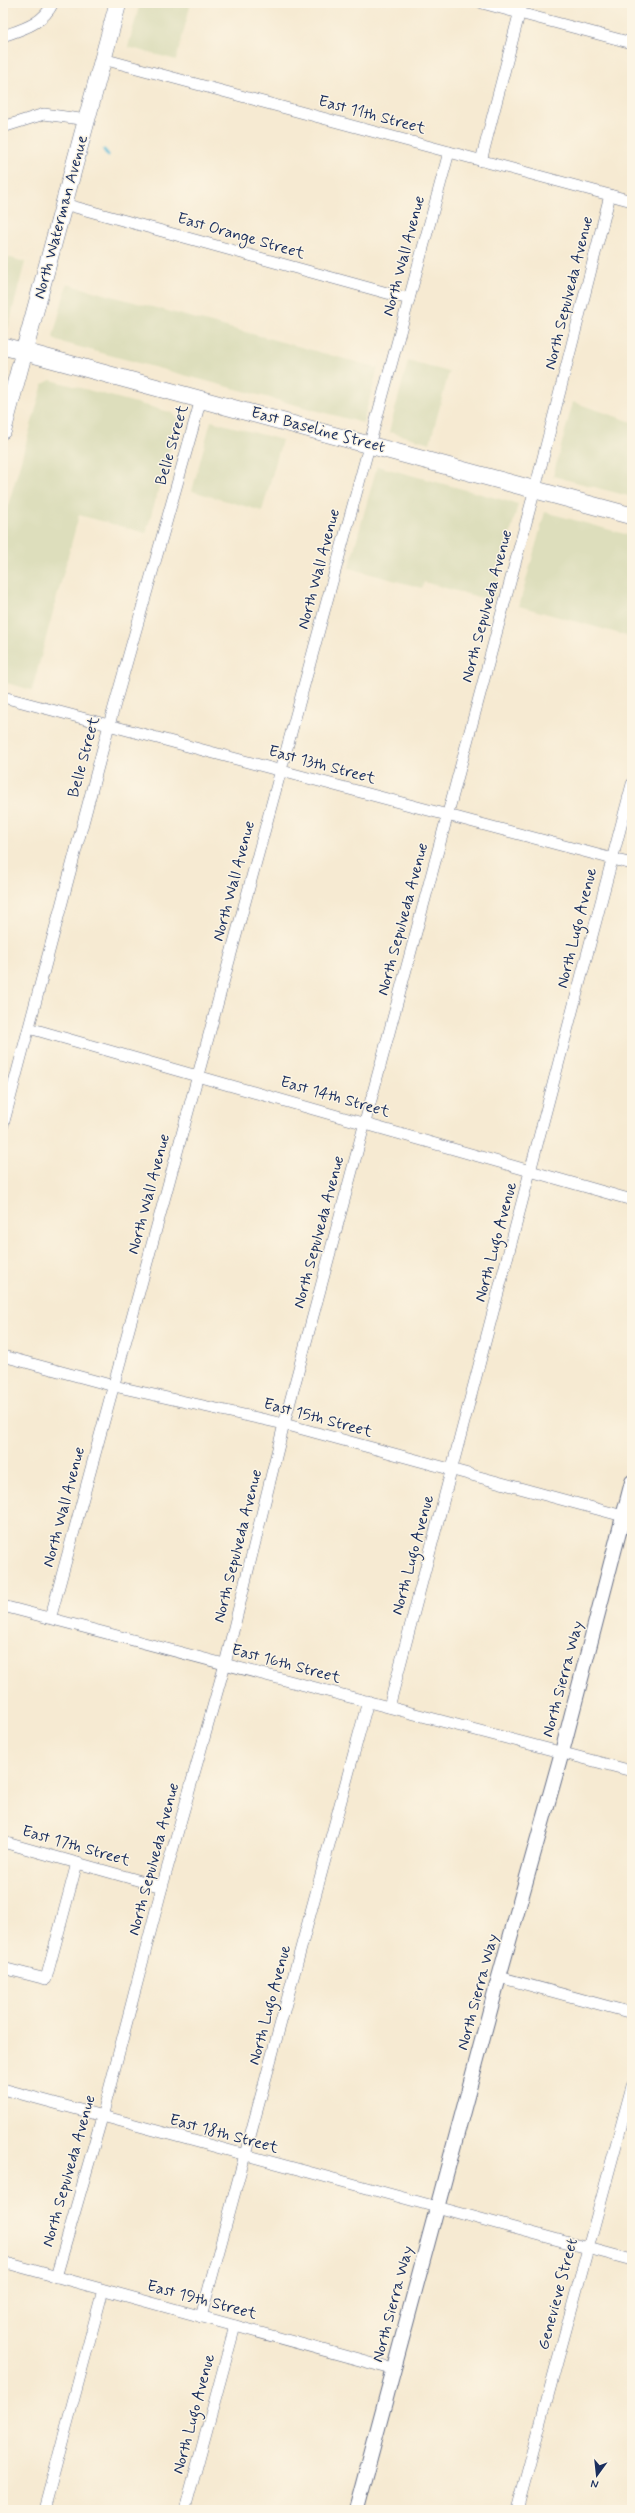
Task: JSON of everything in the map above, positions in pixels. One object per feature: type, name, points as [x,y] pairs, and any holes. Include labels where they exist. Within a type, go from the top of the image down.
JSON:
[{"type":"main road","name":"North Waterman Avenue","points":[[3,430],[118,3]]},
{"type":"main road","name":"East Baseline Street","points":[[3,346],[632,516]]},
{"type":"street","points":[[3,36],[37,23],[47,14],[53,3]]},
{"type":"street","points":[[482,3],[521,8],[632,43]]},
{"type":"street","points":[[481,160],[521,8]]},
{"type":"street","name":"East 11th Street","points":[[103,59],[632,201]]},
{"type":"street","points":[[3,127],[44,114],[86,120]]},
{"type":"street","name":"North Wall Avenue","points":[[48,1618],[52,1612],[114,1386],[449,152]]},
{"type":"street","name":"North Sepulveda Avenue","points":[[56,2277],[102,2118],[162,1887],[225,1664],[284,1424],[535,489],[610,195]]},
{"type":"street","name":"East Orange Street","points":[[64,204],[409,299]]},
{"type":"street","name":"Belle Street","points":[[3,1125],[109,725],[201,399]]},
{"type":"street","name":"East 13th Street","points":[[3,697],[632,864]]},
{"type":"street","name":"North Lugo Avenue","points":[[389,1707],[632,784]]},
{"type":"street","name":"East 14th Street","points":[[29,1028],[198,1074],[531,1172],[632,1200]]},
{"type":"street","name":"East 15th Street","points":[[3,1356],[114,1386],[284,1424],[623,1516]]},
{"type":"street","name":"North Sierra Way","points":[[356,2510],[392,2369],[562,1752],[632,1482]]},
{"type":"street","name":"East 16th Street","points":[[3,1606],[632,1771]]},
{"type":"street","name":"North Lugo Avenue","points":[[201,2317],[246,2156],[368,1701]]},
{"type":"street","name":"East 17th Street","points":[[3,1842],[162,1887]]},
{"type":"street","points":[[3,1968],[46,1979],[77,1863]]},
{"type":"street","points":[[499,1977],[632,2013]]},
{"type":"street","name":"Genevieve Street","points":[[517,2510],[632,2086]]},
{"type":"street","name":"East 18th Street","points":[[3,2089],[102,2118],[632,2260]]},
{"type":"street","name":"East 19th Street","points":[[3,2262],[392,2369]]},
{"type":"street","points":[[44,2510],[104,2290]]},
{"type":"street","name":"North Lugo Avenue","points":[[185,2510],[235,2326]]},
{"type":"shaded area","points":[[140,3],[191,3],[176,60],[128,47]]},
{"type":"shaded area","points":[[3,256],[25,262],[8,328],[3,326]]},
{"type":"shaded area","points":[[67,284],[378,368],[363,423],[57,341],[53,337]]},
{"type":"shaded area","points":[[408,361],[449,372],[430,443],[389,432]]},
{"type":"shaded area","points":[[51,380],[173,413],[178,420],[146,533],[79,515],[32,690],[3,682],[3,523],[43,384]]},
{"type":"shaded area","points":[[573,402],[632,422],[632,497],[553,476]]},
{"type":"shaded area","points":[[211,421],[282,440],[262,511],[192,491]]},
{"type":"shaded area","points":[[377,466],[518,504],[493,601],[424,582],[422,588],[349,568]]},
{"type":"shaded area","points":[[545,512],[632,536],[632,637],[519,606]]},
{"type":"waterway","points":[[104,150],[108,155]]}]
